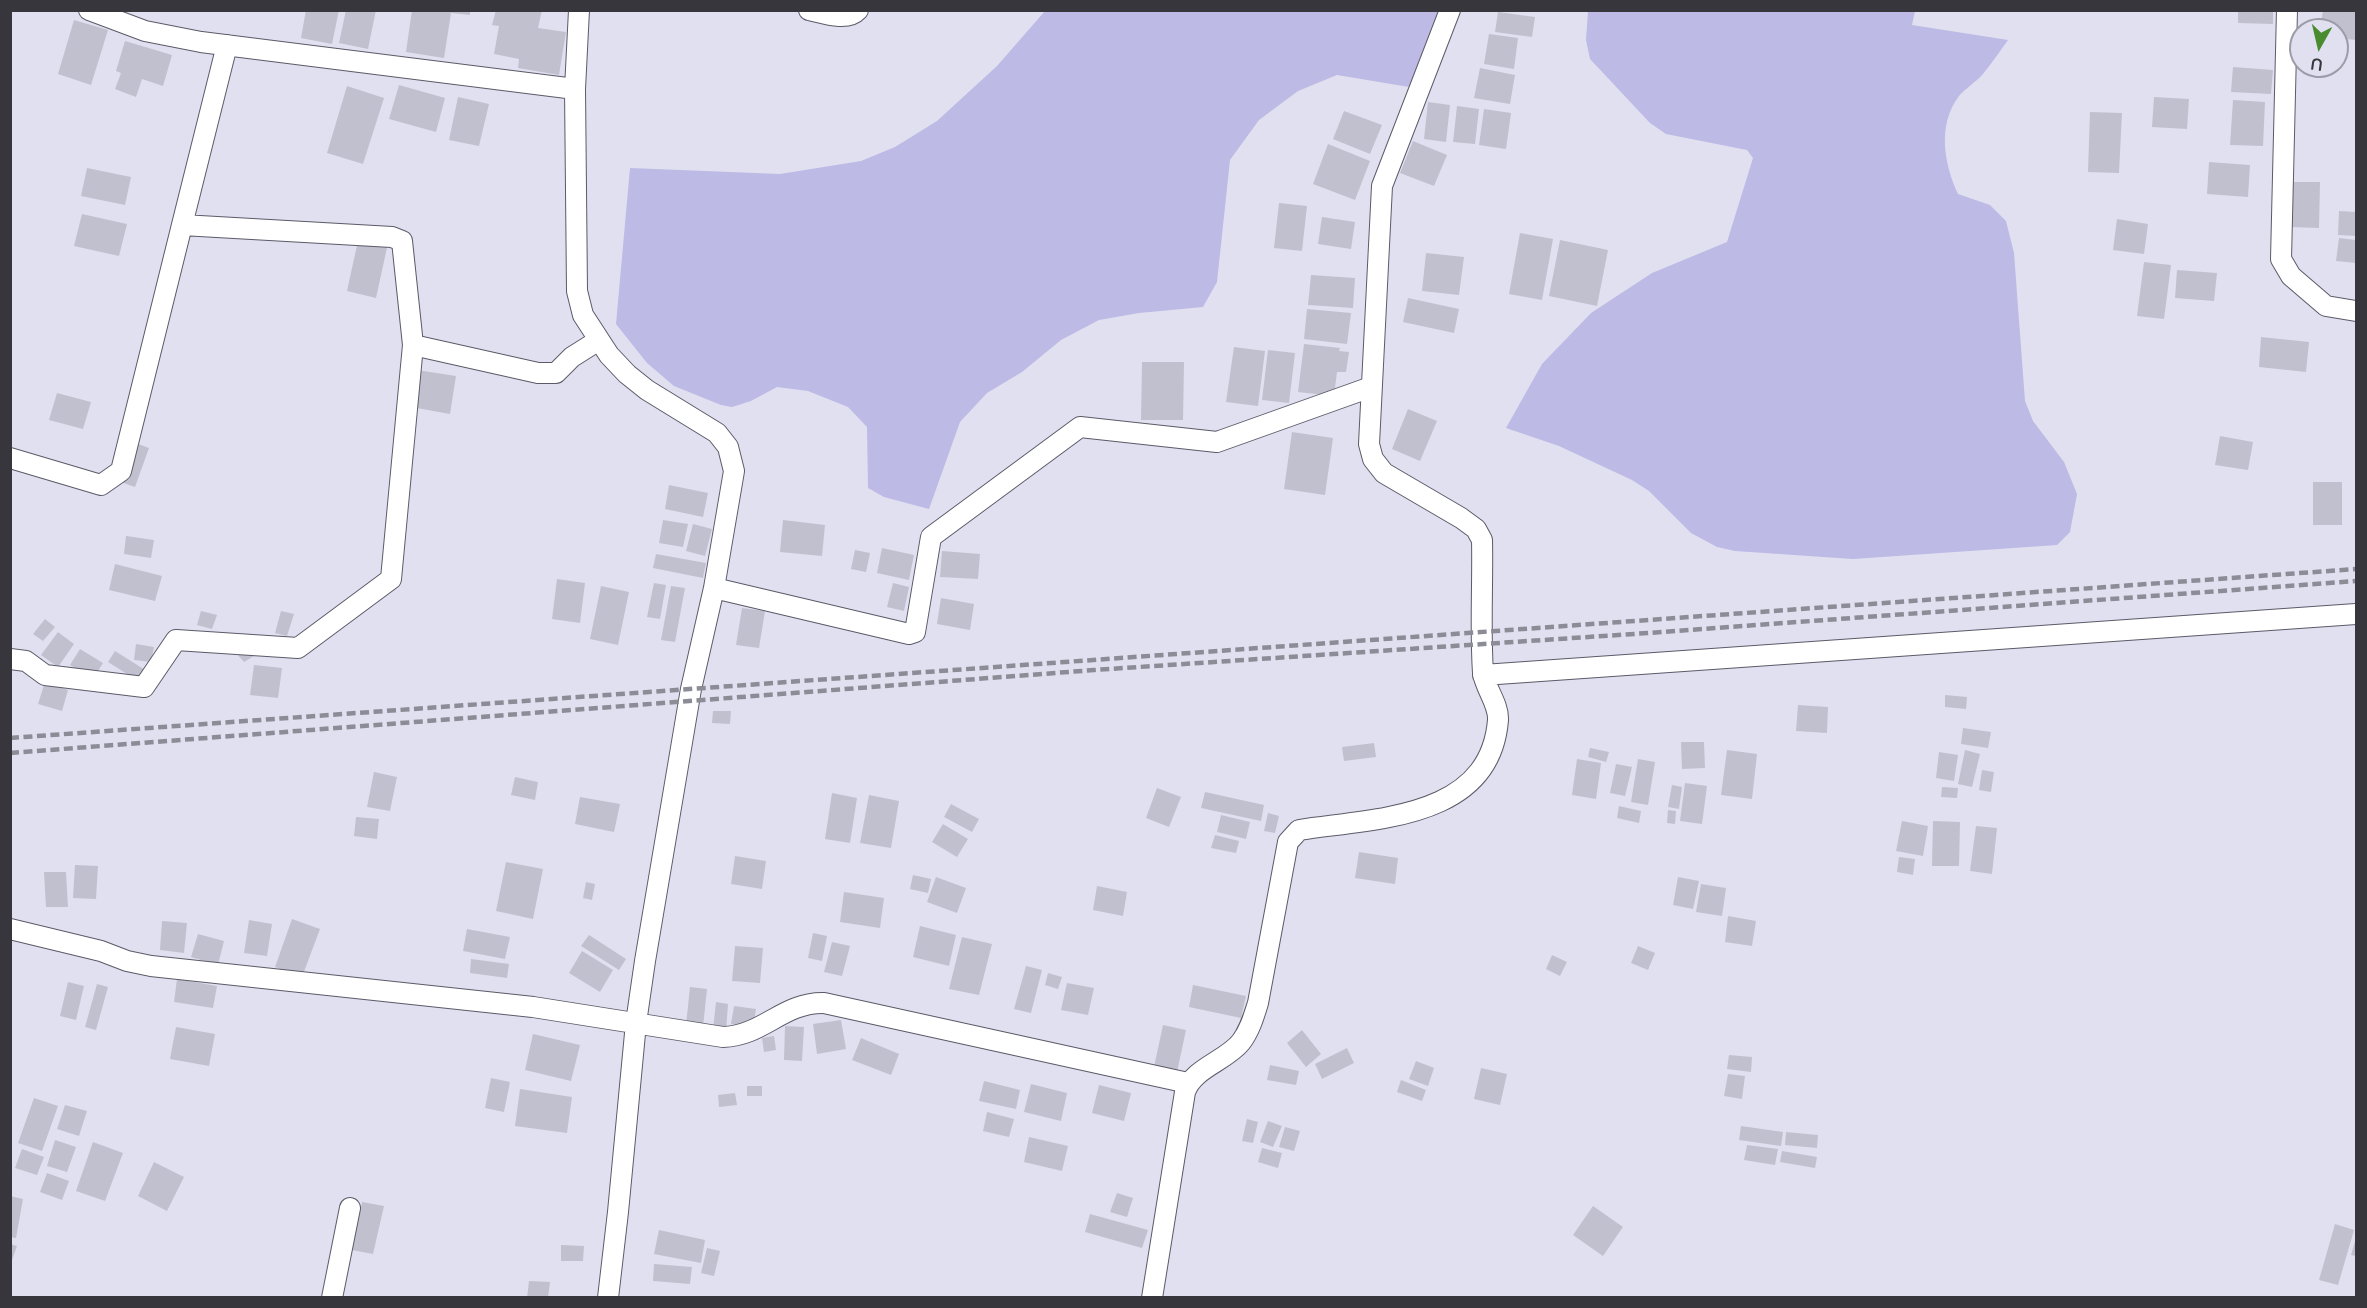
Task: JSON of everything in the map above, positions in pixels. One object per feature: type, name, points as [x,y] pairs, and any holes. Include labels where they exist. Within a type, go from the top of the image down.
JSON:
[{"type":"street","points":[[89,10],[145,31],[227,45],[575,89]]},
{"type":"street","points":[[579,10],[575,89],[577,291],[583,315],[599,340],[627,374],[647,390],[717,433],[728,447],[735,471],[714,588],[691,689],[636,1023],[608,1298]]},
{"type":"street","points":[[809,10],[844,16],[855,14],[858,10]]},
{"type":"street","points":[[1152,1298],[1188,1083],[1226,1056],[1241,1042],[1252,1023],[1258,1003],[1288,842],[1299,830],[1419,811],[1454,795],[1475,779],[1490,756],[1498,718],[1483,675],[1482,540],[1476,529],[1461,518],[1384,473],[1373,459],[1369,444],[1382,186],[1450,10]]},
{"type":"street","points":[[2287,10],[2282,259],[2291,276],[2326,306],[2356,311]]},
{"type":"street","points":[[10,458],[101,485],[121,471],[227,45]]},
{"type":"street","points":[[10,659],[26,662],[45,675],[144,687],[176,640],[298,648],[391,579],[413,345],[402,242],[393,237],[182,225]]},
{"type":"street","points":[[413,345],[538,373],[556,374],[572,357],[599,340]]},
{"type":"street","points":[[714,588],[909,634],[915,632],[931,537],[1080,427],[1217,442],[1371,387]]},
{"type":"street","points":[[1483,675],[2356,614]]},
{"type":"street","points":[[10,928],[151,966],[533,1007],[723,1037],[750,1033],[799,1006],[824,1003],[1188,1083]]},
{"type":"street","points":[[332,1298],[350,1208]]},
{"type":"shaded area","points":[[1045,11],[1443,11],[1409,87],[1337,75],[1298,91],[1259,120],[1230,160],[1217,282],[1203,307],[1139,313],[1099,320],[1061,340],[1022,372],[987,393],[960,422],[929,509],[884,497],[868,488],[867,427],[848,407],[808,391],[777,387],[751,401],[732,407],[721,405],[674,386],[647,363],[616,324],[630,168],[780,174],[861,161],[895,147],[937,121],[997,66]]},
{"type":"shaded area","points":[[1588,11],[1915,11],[1912,25],[2008,40],[1983,74],[1959,96],[1952,107],[1945,132],[1946,157],[1958,194],[1990,205],[2006,221],[2014,253],[2025,401],[2033,421],[2064,462],[2077,494],[2070,532],[2057,545],[1853,559],[1735,551],[1717,547],[1691,533],[1649,491],[1632,480],[1559,446],[1506,428],[1542,364],[1591,313],[1652,273],[1727,242],[1753,158],[1747,150],[1666,134],[1650,123],[1590,59],[1586,40]]},
{"type":"building","points":[[306,10],[339,10],[332,44],[301,38]]},
{"type":"building","points":[[346,10],[376,10],[368,49],[339,43]]},
{"type":"building","points":[[412,10],[470,10],[470,15],[451,13],[444,58],[406,52]]},
{"type":"building","points":[[496,10],[542,10],[538,28],[566,32],[559,75],[518,68],[519,59],[494,54],[499,26],[492,25]]},
{"type":"building","points":[[2238,10],[2273,10],[2273,24],[2238,23]]},
{"type":"building","points":[[2323,10],[2356,10],[2356,40],[2349,39],[2349,18],[2322,18]]},
{"type":"building","points":[[1498,12],[1535,17],[1532,37],[1495,32]]},
{"type":"building","points":[[74,20],[108,30],[91,85],[58,74]]},
{"type":"building","points":[[1489,34],[1518,38],[1514,69],[1484,64]]},
{"type":"building","points":[[125,41],[172,55],[163,86],[142,79],[136,97],[115,89],[121,73],[116,71]]},
{"type":"building","points":[[2233,67],[2273,70],[2271,94],[2231,92]]},
{"type":"building","points":[[1480,68],[1515,75],[1510,104],[1474,98]]},
{"type":"building","points":[[399,85],[445,98],[436,132],[389,119]]},
{"type":"building","points":[[347,86],[384,98],[363,164],[327,153]]},
{"type":"building","points":[[458,97],[489,104],[479,146],[449,140]]},
{"type":"building","points":[[2154,97],[2189,99],[2187,129],[2152,127]]},
{"type":"building","points":[[2233,100],[2265,102],[2263,146],[2230,145]]},
{"type":"building","points":[[1428,102],[1450,105],[1446,142],[1424,139]]},
{"type":"building","points":[[1457,106],[1479,109],[1475,144],[1453,142]]},
{"type":"building","points":[[1484,109],[1511,113],[1506,149],[1479,145]]},
{"type":"building","points":[[1344,111],[1382,125],[1370,154],[1333,139]]},
{"type":"building","points":[[2090,112],[2122,113],[2119,173],[2088,172]]},
{"type":"building","points":[[1413,141],[1447,155],[1434,186],[1400,173]]},
{"type":"building","points":[[1328,144],[1370,161],[1355,200],[1313,184]]},
{"type":"building","points":[[2209,162],[2250,165],[2248,197],[2207,194]]},
{"type":"building","points":[[87,168],[131,177],[125,205],[81,196]]},
{"type":"building","points":[[2291,182],[2320,182],[2319,228],[2290,227]]},
{"type":"building","points":[[1279,203],[1307,206],[1302,251],[1274,248]]},
{"type":"building","points":[[2339,211],[2356,212],[2356,236],[2338,235]]},
{"type":"building","points":[[82,214],[127,224],[119,256],[74,246]]},
{"type":"building","points":[[1322,217],[1355,222],[1351,249],[1318,244]]},
{"type":"building","points":[[2117,219],[2148,224],[2144,254],[2113,250]]},
{"type":"building","points":[[1520,233],[1553,239],[1542,300],[1509,294]]},
{"type":"building","points":[[359,236],[388,243],[376,298],[347,291]]},
{"type":"building","points":[[2339,238],[2356,240],[2356,263],[2336,261]]},
{"type":"building","points":[[1560,240],[1608,250],[1597,306],[1549,296]]},
{"type":"building","points":[[1426,253],[1464,257],[1459,295],[1422,291]]},
{"type":"building","points":[[2144,262],[2171,265],[2164,319],[2137,316]]},
{"type":"building","points":[[2177,270],[2217,273],[2214,301],[2175,298]]},
{"type":"building","points":[[1311,275],[1355,278],[1353,308],[1308,305]]},
{"type":"building","points":[[1408,298],[1459,309],[1454,333],[1403,322]]},
{"type":"building","points":[[1307,309],[1351,313],[1347,344],[1304,339]]},
{"type":"building","points":[[2261,337],[2309,342],[2306,372],[2259,367]]},
{"type":"building","points":[[1304,344],[1340,348],[1339,351],[1349,352],[1346,372],[1337,372],[1334,396],[1298,392]]},
{"type":"building","points":[[1234,347],[1265,351],[1258,406],[1226,402]]},
{"type":"building","points":[[1268,350],[1295,353],[1289,403],[1262,400]]},
{"type":"building","points":[[1142,362],[1184,362],[1183,420],[1141,420]]},
{"type":"building","points":[[417,370],[456,376],[450,414],[411,407]]},
{"type":"building","points":[[57,393],[91,402],[83,429],[49,420]]},
{"type":"building","points":[[1408,409],[1437,421],[1420,461],[1392,449]]},
{"type":"building","points":[[1292,432],[1333,438],[1325,495],[1284,489]]},
{"type":"building","points":[[2220,436],[2253,442],[2248,470],[2215,465]]},
{"type":"building","points":[[125,439],[149,448],[135,487],[112,479]]},
{"type":"building","points":[[2313,482],[2342,482],[2342,525],[2313,525]]},
{"type":"building","points":[[669,485],[708,493],[703,517],[665,509]]},
{"type":"building","points":[[663,520],[688,524],[683,547],[659,543]]},
{"type":"building","points":[[783,520],[825,525],[822,556],[780,552]]},
{"type":"building","points":[[693,524],[712,529],[705,556],[686,551]]},
{"type":"building","points":[[126,536],[154,540],[151,558],[124,554]]},
{"type":"building","points":[[882,548],[914,555],[909,580],[877,573]]},
{"type":"building","points":[[855,550],[870,553],[866,572],[851,569]]},
{"type":"building","points":[[942,551],[980,554],[978,579],[940,577]]},
{"type":"building","points":[[656,554],[706,563],[703,578],[653,568]]},
{"type":"building","points":[[115,564],[162,576],[155,601],[109,590]]},
{"type":"building","points":[[557,579],[585,583],[580,623],[552,619]]},
{"type":"building","points":[[654,583],[666,585],[660,619],[647,617]]},
{"type":"building","points":[[893,583],[909,587],[904,611],[887,607]]},
{"type":"building","points":[[601,586],[629,592],[618,645],[590,639]]},
{"type":"building","points":[[671,586],[685,588],[675,642],[661,640]]},
{"type":"building","points":[[941,598],[974,604],[970,630],[937,624]]},
{"type":"building","points":[[742,608],[765,611],[759,648],[736,645]]},
{"type":"building","points":[[201,611],[217,615],[212,629],[197,625]]},
{"type":"building","points":[[281,611],[294,614],[287,636],[275,633]]},
{"type":"building","points":[[45,619],[55,627],[43,641],[33,634]]},
{"type":"building","points":[[58,632],[74,644],[58,667],[41,655]]},
{"type":"building","points":[[136,644],[154,647],[151,662],[134,660]]},
{"type":"building","points":[[248,647],[254,656],[244,662],[237,654]]},
{"type":"building","points":[[80,649],[103,663],[93,679],[70,665]]},
{"type":"building","points":[[115,651],[150,673],[143,684],[108,662]]},
{"type":"building","points":[[254,665],[282,668],[278,698],[250,695]]},
{"type":"building","points":[[45,682],[68,690],[62,711],[38,704]]},
{"type":"building","points":[[1945,695],[1967,697],[1966,709],[1945,707]]},
{"type":"building","points":[[1798,705],[1828,707],[1827,733],[1796,731]]},
{"type":"building","points":[[713,711],[731,711],[730,724],[712,723]]},
{"type":"building","points":[[1963,728],[1991,732],[1988,748],[1961,744]]},
{"type":"building","points":[[1681,742],[1704,742],[1705,768],[1682,769]]},
{"type":"building","points":[[1374,743],[1376,757],[1344,761],[1342,747]]},
{"type":"building","points":[[1590,748],[1609,752],[1606,762],[1588,757]]},
{"type":"building","points":[[1727,750],[1757,754],[1752,799],[1721,795]]},
{"type":"building","points":[[1965,750],[1980,754],[1972,787],[1958,784]]},
{"type":"building","points":[[1939,752],[1958,755],[1954,781],[1936,778]]},
{"type":"building","points":[[1577,759],[1601,763],[1596,799],[1572,795]]},
{"type":"building","points":[[1638,759],[1655,762],[1648,805],[1631,802]]},
{"type":"building","points":[[1616,764],[1632,767],[1625,796],[1610,793]]},
{"type":"building","points":[[1982,770],[1994,772],[1991,792],[1979,790]]},
{"type":"building","points":[[374,772],[397,777],[390,811],[367,807]]},
{"type":"building","points":[[515,777],[538,782],[535,800],[511,795]]},
{"type":"building","points":[[1685,783],[1707,786],[1702,824],[1680,821]]},
{"type":"building","points":[[1672,785],[1682,787],[1679,809],[1668,807]]},
{"type":"building","points":[[1942,787],[1958,788],[1957,798],[1941,797]]},
{"type":"building","points":[[1157,788],[1181,797],[1169,827],[1146,818]]},
{"type":"building","points":[[1205,792],[1264,805],[1261,821],[1201,808]]},
{"type":"building","points":[[832,793],[857,798],[850,843],[825,839]]},
{"type":"building","points":[[869,795],[899,801],[891,848],[860,843]]},
{"type":"building","points":[[580,797],[620,804],[614,832],[575,824]]},
{"type":"building","points":[[951,804],[979,819],[972,832],[944,817]]},
{"type":"building","points":[[1619,806],[1641,811],[1639,823],[1617,818]]},
{"type":"building","points":[[1668,810],[1676,811],[1675,824],[1667,823]]},
{"type":"building","points":[[1268,813],[1279,816],[1275,833],[1264,831]]},
{"type":"building","points":[[1221,815],[1250,822],[1246,839],[1217,832]]},
{"type":"building","points":[[356,817],[379,819],[377,839],[354,836]]},
{"type":"building","points":[[1902,821],[1928,826],[1923,856],[1896,851]]},
{"type":"building","points":[[1933,821],[1960,822],[1959,866],[1932,866]]},
{"type":"building","points":[[943,824],[968,839],[957,857],[932,842]]},
{"type":"building","points":[[1976,826],[1997,828],[1992,874],[1970,871]]},
{"type":"building","points":[[1215,835],[1239,841],[1236,853],[1211,848]]},
{"type":"building","points":[[1359,852],[1398,858],[1395,884],[1355,878]]},
{"type":"building","points":[[735,856],[766,861],[762,889],[731,884]]},
{"type":"building","points":[[1899,857],[1915,859],[1913,875],[1897,872]]},
{"type":"building","points":[[506,862],[543,869],[533,919],[496,911]]},
{"type":"building","points":[[75,865],[98,866],[96,899],[73,898]]},
{"type":"building","points":[[44,872],[66,872],[68,907],[46,907]]},
{"type":"building","points":[[913,875],[931,879],[928,893],[910,889]]},
{"type":"building","points":[[936,877],[966,888],[957,913],[927,902]]},
{"type":"building","points":[[1678,877],[1699,881],[1693,909],[1673,905]]},
{"type":"building","points":[[586,882],[595,884],[592,900],[583,898]]},
{"type":"building","points":[[1701,884],[1726,888],[1722,916],[1696,912]]},
{"type":"building","points":[[1097,886],[1127,892],[1123,916],[1093,910]]},
{"type":"building","points":[[844,892],[884,898],[880,928],[840,922]]},
{"type":"building","points":[[1728,916],[1756,921],[1752,946],[1725,942]]},
{"type":"building","points":[[292,919],[320,929],[302,977],[275,967]]},
{"type":"building","points":[[249,920],[272,924],[267,956],[244,953]]},
{"type":"building","points":[[162,921],[187,923],[184,953],[160,950]]},
{"type":"building","points":[[920,926],[956,935],[949,966],[913,957]]},
{"type":"building","points":[[467,929],[510,937],[505,959],[463,951]]},
{"type":"building","points":[[813,933],[827,936],[822,961],[808,958]]},
{"type":"building","points":[[198,934],[224,941],[218,965],[191,957]]},
{"type":"building","points":[[589,935],[626,959],[619,970],[581,946]]},
{"type":"building","points":[[962,937],[992,944],[979,995],[949,989]]},
{"type":"building","points":[[832,942],[850,946],[842,976],[824,972]]},
{"type":"building","points":[[735,946],[763,948],[760,983],[732,981]]},
{"type":"building","points":[[1638,946],[1655,953],[1648,970],[1631,963]]},
{"type":"building","points":[[582,951],[613,970],[600,992],[569,973]]},
{"type":"building","points":[[1552,955],[1567,962],[1560,976],[1546,969]]},
{"type":"building","points":[[471,959],[509,964],[507,978],[470,973]]},
{"type":"building","points":[[1026,966],[1042,970],[1031,1013],[1014,1009]]},
{"type":"building","points":[[1048,973],[1062,977],[1058,989],[1045,985]]},
{"type":"building","points":[[177,979],[217,986],[213,1008],[174,1002]]},
{"type":"building","points":[[68,982],[84,986],[76,1020],[60,1016]]},
{"type":"building","points":[[1067,983],[1094,988],[1088,1015],[1061,1010]]},
{"type":"building","points":[[97,984],[108,987],[96,1030],[85,1027]]},
{"type":"building","points":[[1193,985],[1246,996],[1241,1018],[1189,1007]]},
{"type":"building","points":[[690,987],[707,989],[703,1027],[686,1025]]},
{"type":"building","points":[[716,1002],[728,1004],[726,1031],[713,1030]]},
{"type":"building","points":[[734,1006],[756,1009],[753,1027],[731,1024]]},
{"type":"building","points":[[841,1020],[846,1049],[817,1054],[813,1024]]},
{"type":"building","points":[[1163,1025],[1186,1030],[1177,1072],[1154,1067]]},
{"type":"building","points":[[785,1026],[804,1027],[802,1061],[784,1060]]},
{"type":"building","points":[[176,1027],[215,1034],[209,1066],[170,1059]]},
{"type":"building","points":[[1302,1030],[1321,1054],[1306,1067],[1287,1043]]},
{"type":"building","points":[[533,1034],[580,1045],[571,1081],[525,1070]]},
{"type":"building","points":[[774,1036],[776,1050],[764,1052],[762,1038]]},
{"type":"building","points":[[861,1038],[899,1054],[891,1075],[852,1060]]},
{"type":"building","points":[[1347,1048],[1354,1063],[1322,1079],[1315,1064]]},
{"type":"building","points":[[1729,1055],[1752,1057],[1751,1072],[1727,1069]]},
{"type":"building","points":[[1416,1061],[1434,1068],[1428,1086],[1409,1079]]},
{"type":"building","points":[[1270,1065],[1299,1071],[1296,1085],[1267,1080]]},
{"type":"building","points":[[1481,1068],[1507,1074],[1500,1105],[1474,1099]]},
{"type":"building","points":[[1728,1074],[1745,1076],[1742,1099],[1724,1096]]},
{"type":"building","points":[[491,1078],[510,1082],[504,1112],[485,1108]]},
{"type":"building","points":[[1401,1080],[1426,1090],[1422,1101],[1397,1092]]},
{"type":"building","points":[[984,1081],[1020,1090],[1016,1109],[979,1101]]},
{"type":"building","points":[[1031,1084],[1067,1093],[1061,1121],[1024,1112]]},
{"type":"building","points":[[1099,1085],[1131,1093],[1124,1121],[1092,1113]]},
{"type":"building","points":[[747,1086],[762,1086],[762,1096],[747,1096]]},
{"type":"building","points":[[520,1089],[572,1097],[567,1133],[515,1126]]},
{"type":"building","points":[[735,1093],[737,1105],[719,1107],[718,1095]]},
{"type":"building","points":[[34,1098],[58,1106],[42,1151],[18,1143]]},
{"type":"building","points":[[65,1105],[87,1111],[79,1136],[57,1129]]},
{"type":"building","points":[[987,1112],[1014,1119],[1009,1137],[983,1131]]},
{"type":"building","points":[[1247,1119],[1258,1122],[1253,1143],[1242,1141]]},
{"type":"building","points":[[1268,1121],[1282,1126],[1273,1147],[1260,1142]]},
{"type":"building","points":[[1741,1126],[1783,1132],[1781,1146],[1739,1140]]},
{"type":"building","points":[[1285,1127],[1300,1131],[1294,1151],[1279,1147]]},
{"type":"building","points":[[1786,1132],[1818,1135],[1817,1148],[1785,1145]]},
{"type":"building","points":[[1029,1137],[1068,1146],[1062,1171],[1024,1162]]},
{"type":"building","points":[[55,1140],[76,1147],[67,1172],[47,1166]]},
{"type":"building","points":[[93,1142],[123,1153],[105,1201],[76,1191]]},
{"type":"building","points":[[1747,1145],[1778,1149],[1775,1165],[1744,1160]]},
{"type":"building","points":[[1262,1148],[1282,1153],[1278,1168],[1258,1162]]},
{"type":"building","points":[[22,1149],[44,1157],[37,1175],[15,1168]]},
{"type":"building","points":[[1782,1151],[1817,1157],[1815,1168],[1780,1162]]},
{"type":"building","points":[[154,1162],[184,1177],[167,1211],[138,1196]]},
{"type":"building","points":[[47,1173],[69,1181],[62,1200],[40,1192]]},
{"type":"building","points":[[1117,1193],[1133,1198],[1127,1217],[1110,1212]]},
{"type":"building","points":[[10,1196],[23,1199],[16,1238],[10,1237]]},
{"type":"building","points":[[362,1202],[384,1206],[373,1254],[352,1250]]},
{"type":"building","points":[[1593,1206],[1623,1227],[1603,1256],[1573,1235]]},
{"type":"building","points":[[1090,1214],[1148,1230],[1142,1248],[1085,1232]]},
{"type":"building","points":[[2335,1224],[2354,1230],[2338,1285],[2319,1280]]},
{"type":"building","points":[[659,1230],[705,1240],[701,1263],[654,1254]]},
{"type":"building","points":[[2356,1238],[2356,1256],[2351,1255]]},
{"type":"building","points":[[10,1244],[17,1246],[11,1263],[10,1263]]},
{"type":"building","points":[[561,1245],[584,1246],[583,1261],[561,1261]]},
{"type":"building","points":[[707,1248],[720,1251],[714,1276],[701,1273]]},
{"type":"building","points":[[654,1264],[692,1267],[690,1284],[653,1281]]},
{"type":"building","points":[[529,1281],[550,1282],[548,1298],[527,1298]]},
{"type":"railway","points":[[10,738],[2356,569]]},
{"type":"railway","points":[[10,753],[1094,670],[1648,633],[2356,581]]}]
